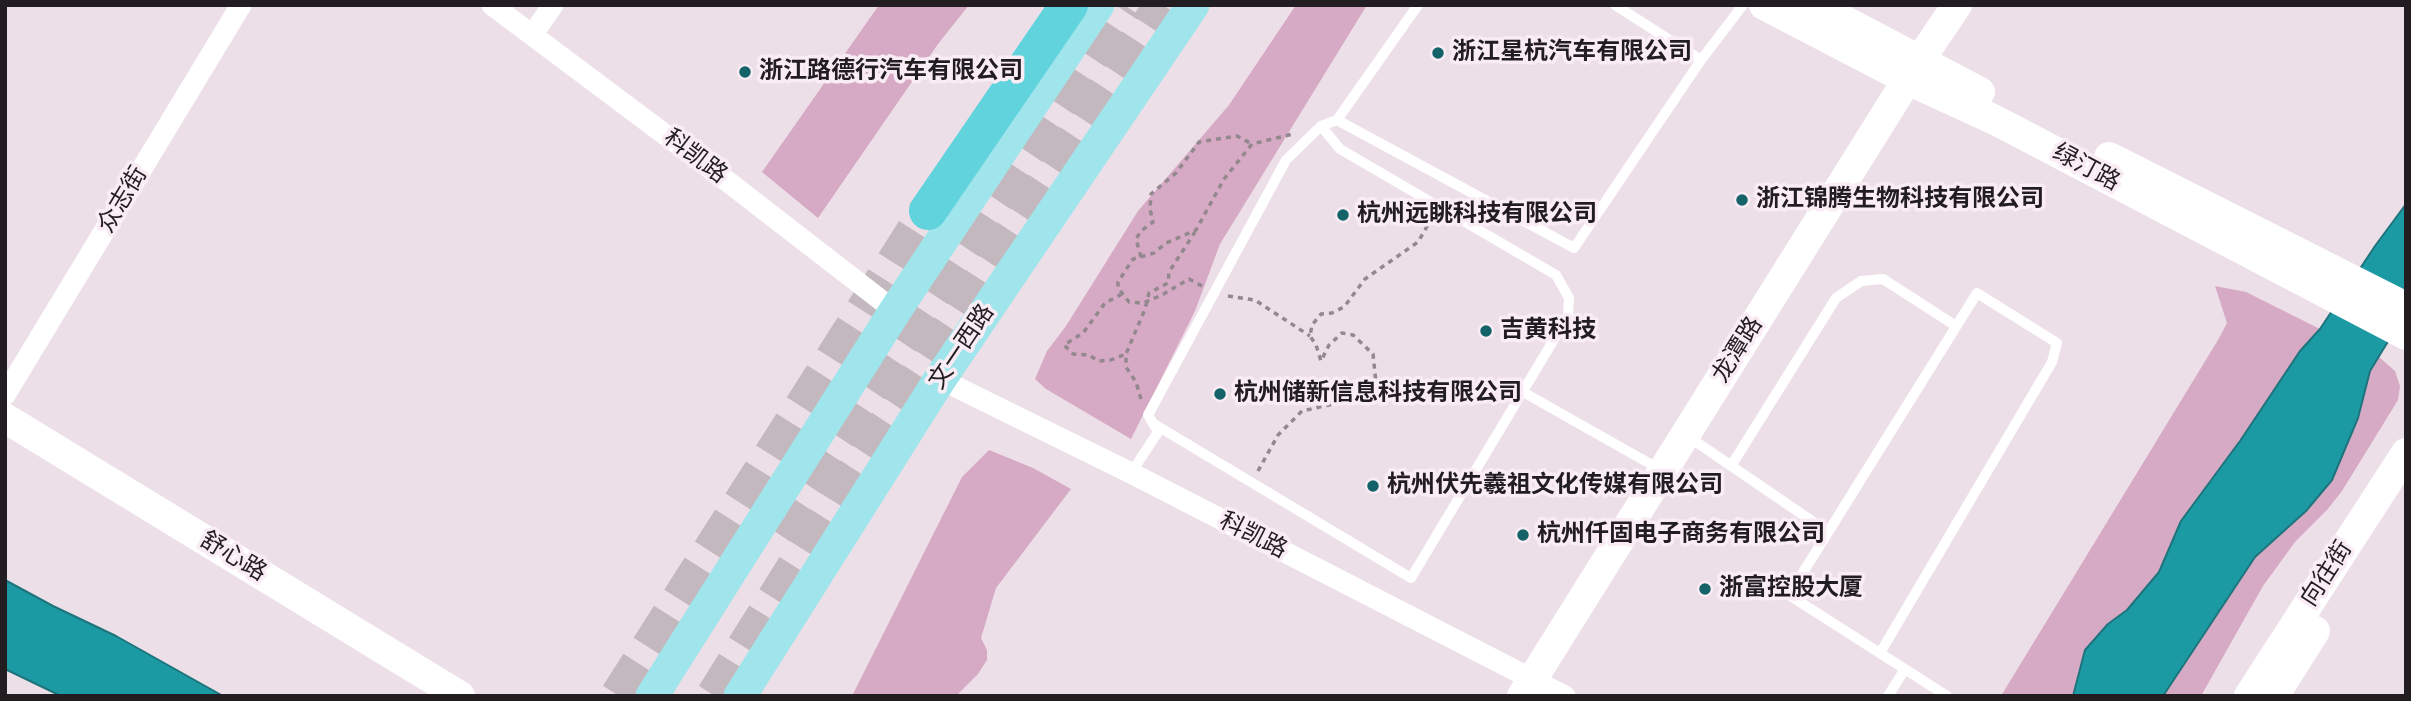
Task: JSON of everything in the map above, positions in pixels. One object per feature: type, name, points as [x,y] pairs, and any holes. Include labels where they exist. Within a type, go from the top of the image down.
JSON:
[{"type":"highway","points":[[928,211],[1069,5]]},
{"type":"main road","points":[[652,696],[895,311],[1098,5]]},
{"type":"main road","name":"文一西路","points":[[740,696],[940,379],[1193,5]]},
{"type":"street","name":"众志街","points":[[5,395],[241,5]]},
{"type":"street","name":"科凯路","points":[[492,5],[895,311]]},
{"type":"street","points":[[533,35],[553,5]]},
{"type":"street","name":"绿汀路","points":[[1764,5],[1914,71],[2339,287],[2405,325]]},
{"type":"street","name":"绿汀路","points":[[1815,5],[1914,71]]},
{"type":"street","name":"龙潭路","points":[[1527,688],[1957,5]]},
{"type":"street","name":"科凯路","points":[[940,379],[1131,472],[1527,688],[1565,696]]},
{"type":"street","name":"舒心路","points":[[5,418],[460,696]]},
{"type":"street","name":"向往街","points":[[2249,696],[2406,453]]},
{"type":"street","name":"向往街","points":[[2274,696],[2406,485]]},
{"type":"lane","points":[[1151,419],[1214,292],[1286,160],[1329,123],[1418,5]]},
{"type":"lane","points":[[1615,5],[1701,60]]},
{"type":"lane","points":[[1329,123],[1574,248],[1701,60],[1743,5]]},
{"type":"lane","points":[[1151,419],[1411,578],[1569,316],[1569,298],[1556,275],[1340,149],[1329,123]]},
{"type":"lane","points":[[1731,466],[1836,298],[1861,281],[1883,279],[1956,326]]},
{"type":"lane","points":[[1880,653],[2052,362],[2057,343],[1977,293],[1789,595],[1947,696]]},
{"type":"lane","points":[[1523,392],[1663,471]]},
{"type":"lane","points":[[1131,472],[1158,432],[1151,419]]},
{"type":"lane","points":[[1685,435],[1828,532]]},
{"type":"lane","points":[[1888,696],[1905,668]]},
{"type":"path","points":[[1151,419],[1139,395],[1136,382],[1126,367],[1126,354],[1149,293],[1168,283],[1169,272],[1224,179],[1252,144],[1329,123]]},
{"type":"path","points":[[1141,257],[1136,239],[1140,231],[1153,222],[1151,194],[1182,167],[1199,142],[1237,136],[1252,144]]},
{"type":"path","points":[[1310,336],[1312,325],[1321,314],[1332,313],[1344,307],[1365,279],[1418,242],[1438,207]]},
{"type":"path","points":[[1196,230],[1133,259],[1118,282],[1118,288],[1129,302],[1147,301],[1189,279],[1214,292],[1255,300],[1310,336],[1321,360],[1329,345],[1342,333],[1353,335],[1373,354],[1376,383],[1351,400],[1302,411],[1278,435],[1252,483]]},
{"type":"path","points":[[1123,293],[1105,303],[1083,333],[1065,345],[1073,354],[1089,355],[1098,361],[1111,360],[1126,354]]},
{"type":"shaded area","points":[[879,5],[969,5],[938,44],[818,218],[762,172]]},
{"type":"shaded area","points":[[1296,5],[1367,5],[1220,244],[1195,311],[1131,439],[1046,389],[1035,379],[1047,351],[1066,326],[1138,211],[1229,105]]},
{"type":"shaded area","points":[[2215,286],[2246,292],[2320,329],[2300,351],[2200,498],[2169,549],[2159,572],[2126,611],[2108,624],[2079,669],[2073,696],[2001,696],[2227,323]]},
{"type":"shaded area","points":[[2379,357],[2395,371],[2400,386],[2398,400],[2342,491],[2295,542],[2263,586],[2201,696],[2163,696],[2255,557],[2306,511],[2358,418],[2370,371]]},
{"type":"shaded area","points":[[989,450],[1033,468],[1071,489],[996,588],[981,638],[987,650],[987,660],[978,674],[956,696],[852,696],[962,477]]},
{"type":"water","points":[[2406,204],[2406,312],[2370,371],[2358,418],[2332,480],[2306,511],[2255,557],[2163,696],[2073,696],[2085,650],[2108,624],[2127,610],[2159,572],[2181,521],[2240,441],[2300,351],[2320,329]]},
{"type":"water","points":[[5,580],[116,636],[223,696],[61,696],[5,669]]},
{"type":"tunnel","points":[[774,531],[1124,5]]},
{"type":"tunnel","points":[[715,696],[842,493],[1163,5]]},
{"type":"tunnel","points":[[619,696],[928,211]]},
{"type":"place","name":"浙江星杭汽车有限公司","points":[[1438,53]]},
{"type":"place","name":"浙江路德行汽车有限公司","points":[[745,72]]},
{"type":"place","name":"浙江锦腾生物科技有限公司","points":[[1742,200]]},
{"type":"place","name":"杭州远眺科技有限公司","points":[[1343,215]]},
{"type":"place","name":"吉黄科技","points":[[1486,331]]},
{"type":"place","name":"杭州储新信息科技有限公司","points":[[1220,394]]},
{"type":"place","name":"杭州伏先羲祖文化传媒有限公司","points":[[1373,486]]},
{"type":"place","name":"杭州仟固电子商务有限公司","points":[[1523,535]]},
{"type":"place","name":"浙富控股大厦","points":[[1705,589]]}]
